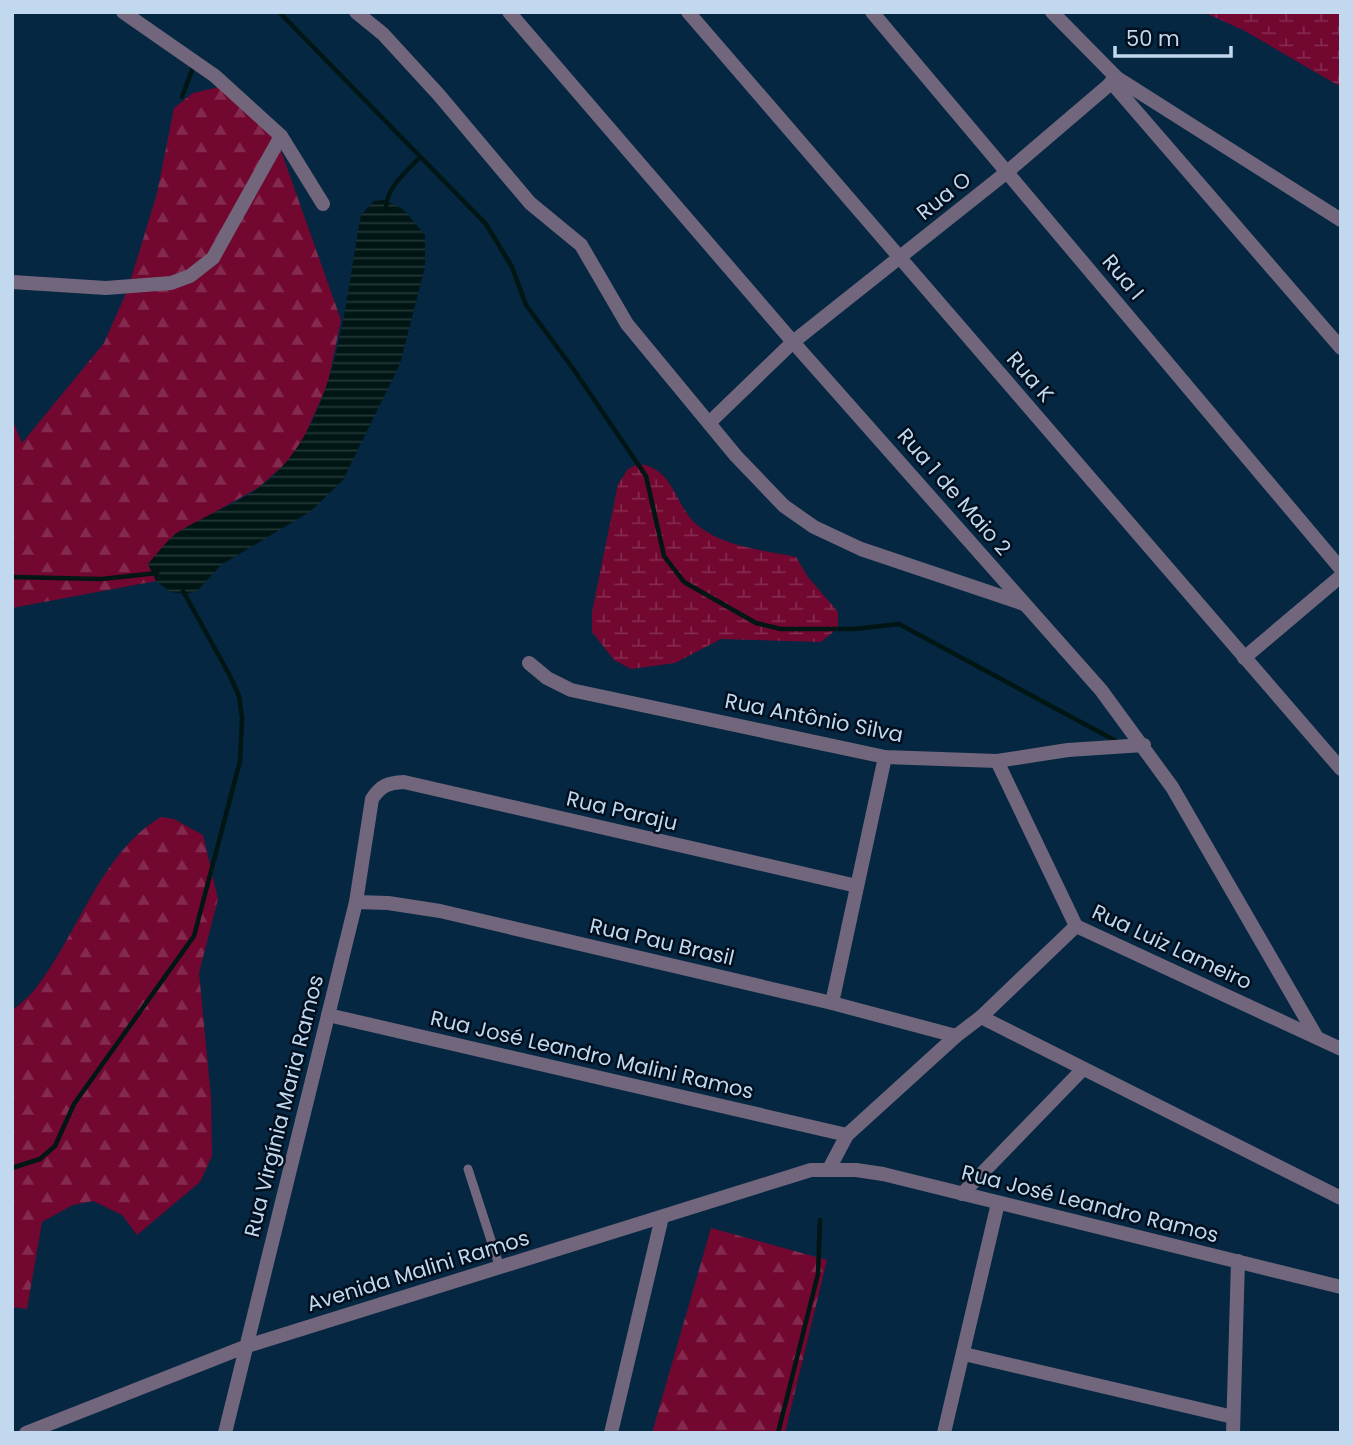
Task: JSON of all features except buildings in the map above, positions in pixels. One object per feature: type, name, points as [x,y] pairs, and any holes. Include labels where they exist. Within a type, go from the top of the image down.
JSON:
[{"type":"street","points":[[123,12],[215,76],[281,136],[323,204]]},
{"type":"street","name":"Rua 1 de Maio 2","points":[[509,12],[793,342],[1101,690],[1144,745],[1172,787],[1316,1036]]},
{"type":"street","name":"Rua K","points":[[688,12],[1341,769]]},
{"type":"street","name":"Rua I","points":[[872,12],[1341,569]]},
{"type":"street","points":[[1052,12],[1114,80],[1341,348]]},
{"type":"street","points":[[367,15],[480,140],[530,203],[581,245],[627,324],[757,481],[784,506],[814,527],[861,548],[1025,604]]},
{"type":"street","points":[[1114,80],[1341,220]]},
{"type":"street","name":"Rua O","points":[[709,424],[793,342],[1007,172],[1114,80]]},
{"type":"street","points":[[12,282],[117,288],[171,283],[190,276],[212,258],[281,136]]},
{"type":"street","points":[[1244,658],[1341,576]]},
{"type":"street","name":"Rua Antônio Silva","points":[[529,663],[547,678],[571,690],[885,757],[997,761],[1068,750],[1144,745]]},
{"type":"street","points":[[832,1003],[885,757]]},
{"type":"street","name":"Rua Luiz Lameiro","points":[[997,761],[1076,926],[1341,1049]]},
{"type":"street","name":"Rua Paraju","points":[[379,789],[388,783],[404,782],[857,886]]},
{"type":"street","name":"Rua Virgínia Maria Ramos","points":[[227,1432],[356,902],[372,800],[379,789]]},
{"type":"street","name":"Rua Pau Brasil","points":[[356,902],[388,903],[440,911],[832,1003],[956,1036]]},
{"type":"street","points":[[829,1169],[847,1135],[956,1036],[981,1017],[1076,926]]},
{"type":"street","name":"Rua José Leandro Malini Ramos","points":[[328,1015],[847,1135]]},
{"type":"street","points":[[981,1017],[1341,1198]]},
{"type":"street","points":[[962,1194],[1083,1069]]},
{"type":"street","name":"Avenida Malini Ramos","points":[[26,1433],[247,1346],[795,1174],[829,1169]]},
{"type":"street","name":"Rua José Leandro Ramos","points":[[829,1169],[883,1174],[1341,1287]]},
{"type":"street","points":[[944,1433],[998,1203]]},
{"type":"street","points":[[611,1433],[662,1217]]},
{"type":"street","points":[[1233,1433],[1238,1261]]},
{"type":"street","points":[[964,1354],[1233,1417]]},
{"type":"lane","points":[[468,1169],[500,1268]]},
{"type":"green space","points":[[1203,12],[1341,12],[1341,87],[1243,30]]},
{"type":"green space","points":[[232,84],[279,145],[341,320],[328,383],[302,442],[286,463],[258,488],[175,534],[148,564],[156,581],[12,608],[12,419],[22,443],[104,343],[127,291],[157,193],[174,108],[193,93]]},
{"type":"green space","points":[[638,464],[659,472],[689,517],[708,532],[744,547],[796,557],[808,577],[838,612],[838,628],[821,642],[721,639],[675,663],[631,669],[614,660],[592,632],[592,612],[618,484],[628,469]]},
{"type":"green space","points":[[161,817],[174,819],[203,835],[218,899],[199,973],[211,1097],[212,1156],[200,1182],[137,1235],[122,1215],[93,1201],[73,1205],[42,1222],[27,1309],[12,1307],[12,1011],[33,992],[50,968],[105,874],[121,852]]},
{"type":"green space","points":[[711,1228],[827,1260],[785,1433],[652,1433]]},
{"type":"shaded area","points":[[384,200],[403,209],[425,235],[425,267],[400,364],[343,480],[311,511],[221,565],[197,591],[186,594],[170,592],[156,581],[148,564],[177,533],[257,489],[284,465],[305,435],[321,401],[333,364],[361,215],[374,201]]},
{"type":"waterway","points":[[279,12],[486,224],[512,267],[526,305],[646,476],[664,556],[684,582],[756,623],[781,629],[854,629],[899,624],[1116,741]]},
{"type":"waterway","points":[[182,97],[194,65]]},
{"type":"waterway","points":[[386,207],[394,186],[420,157]]},
{"type":"waterway","points":[[12,577],[102,579],[157,573]]},
{"type":"waterway","points":[[12,1168],[40,1159],[55,1146],[74,1104],[194,936],[240,761],[242,718],[239,696],[229,674],[183,591]]},
{"type":"waterway","points":[[778,1433],[818,1274],[820,1220]]}]
